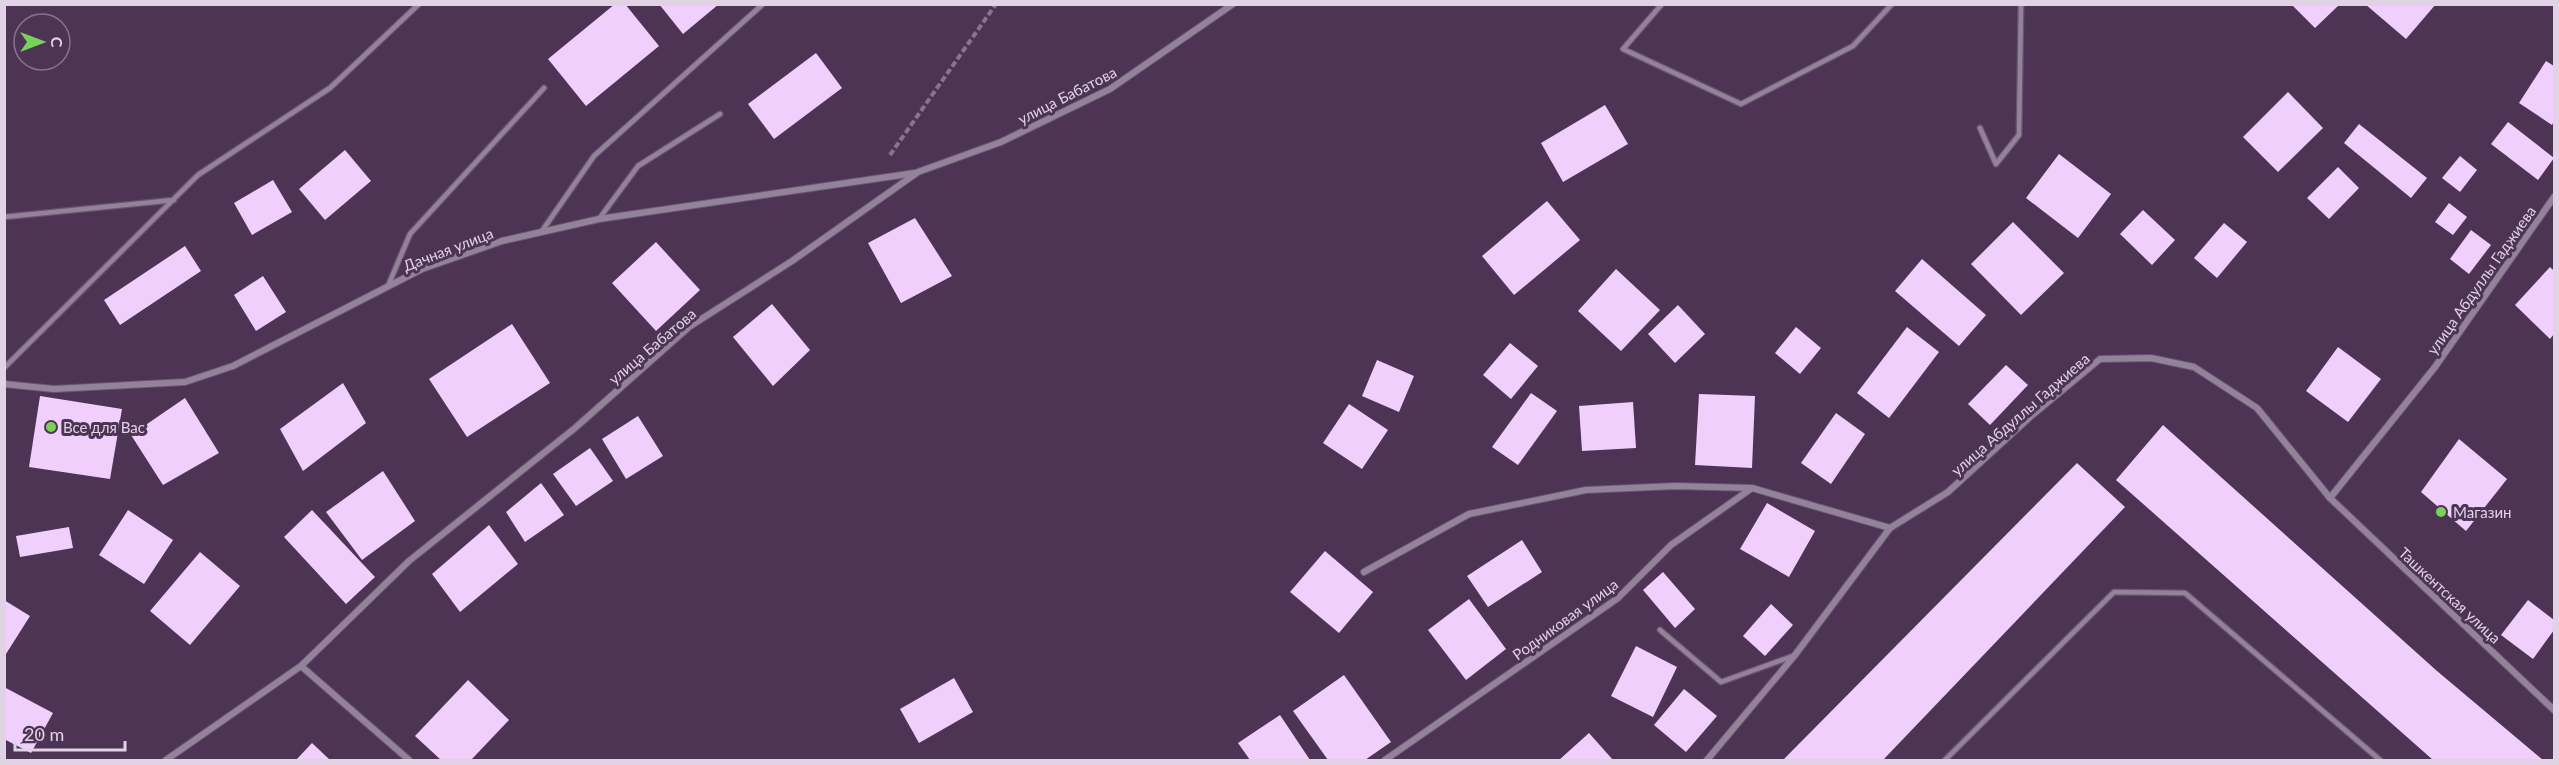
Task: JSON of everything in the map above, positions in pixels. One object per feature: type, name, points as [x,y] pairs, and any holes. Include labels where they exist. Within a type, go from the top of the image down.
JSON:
[{"type":"street","name":"улица Бабатова","points":[[166,760],[301,666],[409,561],[575,428],[689,327],[792,261],[918,172],[1001,142],[1110,89],[1233,4]]},
{"type":"street","name":"Дачная улица","points":[[4,384],[54,389],[185,382],[233,366],[423,269],[502,241],[599,219],[918,172]]},
{"type":"street","name":"улица Абдуллы Гаджиева","points":[[1707,760],[1795,655],[1890,528],[1948,492],[2030,417],[2100,359],[2151,358],[2194,367],[2221,383],[2257,408],[2330,498],[2435,368],[2554,196]]},
{"type":"street","points":[[1364,572],[1469,514],[1586,490],[1675,486],[1752,488],[1890,528]]},
{"type":"street","name":"Родниковая улица","points":[[1384,760],[1618,598],[1671,545],[1752,488]]},
{"type":"street","name":"Ташкентская улица","points":[[2330,498],[2554,710]]},
{"type":"street","points":[[301,666],[409,760]]},
{"type":"lane","points":[[4,368],[198,175],[330,88],[419,4]]},
{"type":"lane","points":[[542,231],[594,156],[763,4]]},
{"type":"lane","points":[[1662,4],[1623,50],[1741,104],[1853,46],[1892,4]]},
{"type":"lane","points":[[1980,128],[1996,164],[2019,135],[2021,4]]},
{"type":"lane","points":[[388,286],[410,234],[544,88]]},
{"type":"lane","points":[[599,219],[638,166],[720,114]]},
{"type":"lane","points":[[4,217],[174,200]]},
{"type":"lane","points":[[1945,760],[2114,592],[2185,593],[2380,760]]},
{"type":"lane","points":[[1660,630],[1721,682],[1795,655]]},
{"type":"path","points":[[885,161],[996,4]]},
{"type":"building","points":[[615,4],[625,4],[659,46],[586,106],[548,59]]},
{"type":"building","points":[[659,4],[719,4],[683,34]]},
{"type":"building","points":[[2365,4],[2436,4],[2406,39]]},
{"type":"building","points":[[2292,5],[2339,5],[2315,28]]},
{"type":"building","points":[[816,53],[842,88],[774,139],[748,104]]},
{"type":"building","points":[[2546,61],[2554,66],[2554,121],[2552,125],[2519,103]]},
{"type":"building","points":[[2288,92],[2323,128],[2278,172],[2243,137]]},
{"type":"building","points":[[1605,105],[1628,144],[1563,182],[1541,143]]},
{"type":"building","points":[[2508,122],[2554,158],[2538,180],[2491,144]]},
{"type":"building","points":[[2359,124],[2427,178],[2411,198],[2344,143]]},
{"type":"building","points":[[345,150],[371,181],[325,220],[299,189]]},
{"type":"building","points":[[2059,154],[2111,194],[2078,238],[2026,198]]},
{"type":"building","points":[[2460,156],[2477,170],[2460,192],[2442,178]]},
{"type":"building","points":[[2338,167],[2359,188],[2329,219],[2307,198]]},
{"type":"building","points":[[273,180],[292,212],[252,235],[234,203]]},
{"type":"building","points":[[1547,201],[1580,240],[1514,295],[1482,256]]},
{"type":"building","points":[[2449,203],[2467,217],[2453,235],[2435,222]]},
{"type":"building","points":[[2143,210],[2175,240],[2152,265],[2120,234]]},
{"type":"building","points":[[915,218],[952,276],[901,303],[868,243]]},
{"type":"building","points":[[2013,222],[2064,273],[2021,315],[1971,264]]},
{"type":"building","points":[[2224,223],[2247,242],[2217,278],[2194,258]]},
{"type":"building","points":[[2471,230],[2491,245],[2469,274],[2450,259]]},
{"type":"building","points":[[656,242],[700,290],[656,331],[612,283]]},
{"type":"building","points":[[185,246],[201,271],[120,325],[104,300]]},
{"type":"building","points":[[1922,259],[1986,315],[1959,346],[1895,291]]},
{"type":"building","points":[[2550,267],[2554,271],[2554,334],[2550,339],[2515,305]]},
{"type":"building","points":[[1616,269],[1660,310],[1621,351],[1578,311]]},
{"type":"building","points":[[263,276],[286,312],[256,331],[234,295]]},
{"type":"building","points":[[772,304],[810,350],[773,386],[733,337]]},
{"type":"building","points":[[1678,305],[1705,334],[1675,363],[1648,334]]},
{"type":"building","points":[[512,324],[550,383],[467,437],[429,379]]},
{"type":"building","points":[[1796,327],[1821,348],[1800,374],[1775,353]]},
{"type":"building","points":[[1907,327],[1939,352],[1889,418],[1857,393]]},
{"type":"building","points":[[1510,343],[1538,366],[1511,399],[1483,375]]},
{"type":"building","points":[[2338,347],[2381,379],[2348,422],[2306,391]]},
{"type":"building","points":[[1377,360],[1414,376],[1399,412],[1362,396]]},
{"type":"building","points":[[2006,365],[2028,385],[1990,425],[1968,404]]},
{"type":"building","points":[[343,383],[366,423],[303,471],[280,429]]},
{"type":"building","points":[[1531,393],[1557,411],[1518,465],[1492,447]]},
{"type":"building","points":[[1699,394],[1755,396],[1752,468],[1695,465]]},
{"type":"building","points":[[40,396],[122,409],[110,479],[29,467]]},
{"type":"building","points":[[185,398],[219,453],[163,485],[131,435]]},
{"type":"building","points":[[1633,402],[1636,448],[1582,451],[1579,406]]},
{"type":"building","points":[[1349,404],[1388,430],[1362,469],[1323,443]]},
{"type":"building","points":[[1836,413],[1865,434],[1831,484],[1801,463]]},
{"type":"building","points":[[638,416],[663,456],[626,479],[602,439]]},
{"type":"building","points":[[2163,425],[2437,671],[2543,760],[2433,760],[2116,480]]},
{"type":"building","points":[[2459,439],[2507,479],[2466,531],[2421,492]]},
{"type":"building","points":[[590,448],[613,481],[576,506],[553,474]]},
{"type":"building","points":[[2077,463],[2125,507],[1883,760],[1783,760]]},
{"type":"building","points":[[383,471],[415,521],[362,560],[326,512]]},
{"type":"building","points":[[541,483],[564,515],[525,542],[506,512]]},
{"type":"building","points":[[1767,503],[1815,531],[1789,577],[1740,549]]},
{"type":"building","points":[[128,510],[173,540],[144,584],[99,555]]},
{"type":"building","points":[[312,510],[375,577],[346,604],[284,537]]},
{"type":"building","points":[[489,525],[518,564],[460,612],[432,574]]},
{"type":"building","points":[[69,527],[73,548],[20,557],[16,536]]},
{"type":"building","points":[[1522,540],[1542,572],[1488,607],[1467,576]]},
{"type":"building","points":[[1325,551],[1373,592],[1339,633],[1290,592]]},
{"type":"building","points":[[200,552],[240,586],[190,645],[150,611]]},
{"type":"building","points":[[1663,572],[1695,609],[1675,628],[1643,590]]},
{"type":"building","points":[[1469,599],[1506,649],[1466,680],[1428,630]]},
{"type":"building","points":[[4,600],[30,616],[6,654],[4,653]]},
{"type":"building","points":[[2528,600],[2554,620],[2554,630],[2533,659],[2501,635]]},
{"type":"building","points":[[1771,604],[1793,625],[1765,656],[1743,636]]},
{"type":"building","points":[[1636,646],[1677,667],[1653,717],[1611,696]]},
{"type":"building","points":[[1344,675],[1391,742],[1365,760],[1328,760],[1293,711]]},
{"type":"building","points":[[954,678],[973,712],[919,743],[900,709]]},
{"type":"building","points":[[468,680],[509,720],[471,760],[441,760],[415,736]]},
{"type":"building","points":[[4,687],[53,713],[31,753],[4,739]]},
{"type":"building","points":[[1684,689],[1717,716],[1686,752],[1654,725]]},
{"type":"building","points":[[1280,715],[1310,760],[1250,760],[1238,743]]},
{"type":"building","points":[[1589,733],[1613,760],[1559,760]]},
{"type":"building","points":[[312,743],[330,760],[296,760]]},
{"type":"place","name":"Все для Вас","points":[[51,427]]},
{"type":"place","name":"Магазин","points":[[2441,512]]}]
